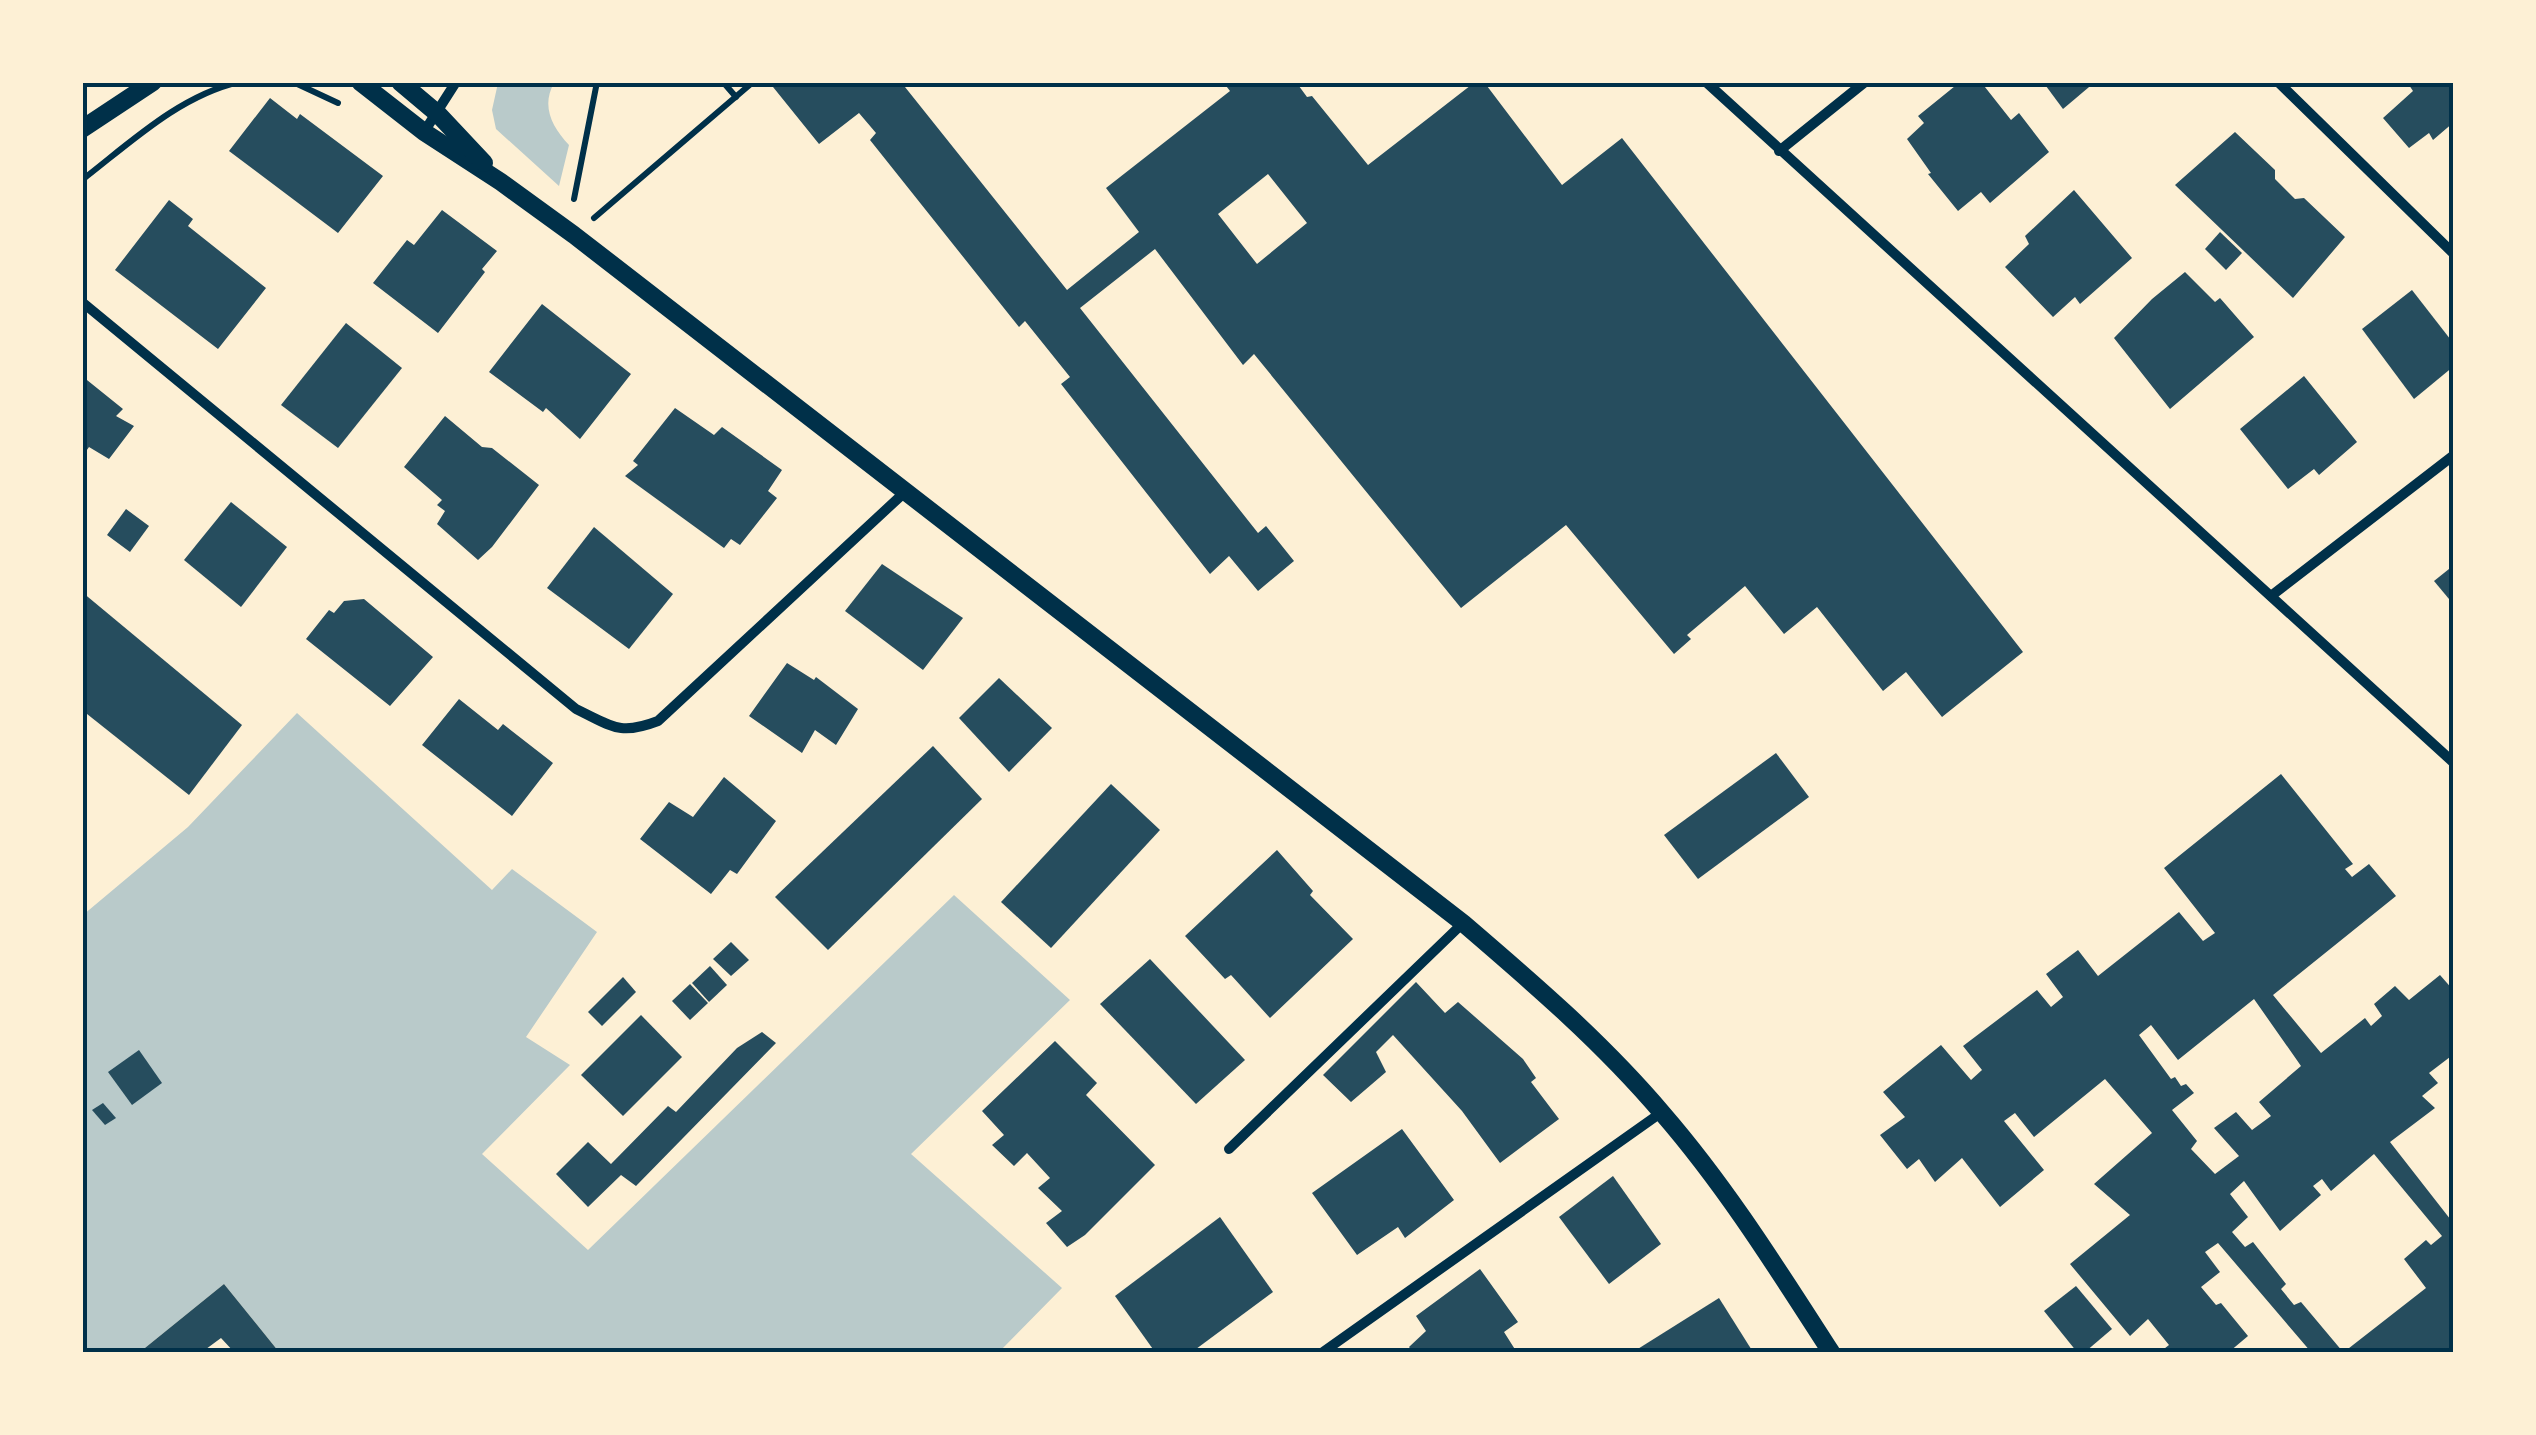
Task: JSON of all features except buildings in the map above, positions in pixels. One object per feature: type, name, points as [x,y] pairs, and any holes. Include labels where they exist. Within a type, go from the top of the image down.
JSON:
[{"type":"street","points":[[82,128],[153,82]]},
{"type":"street","points":[[360,82],[424,132],[502,182],[574,236],[1463,924],[1561,1007],[1662,1112],[1752,1228],[1830,1352]]},
{"type":"street","points":[[424,132],[456,82]]},
{"type":"street","points":[[1706,82],[2454,763]]},
{"type":"street","points":[[1778,151],[1864,82]]},
{"type":"street","points":[[2278,82],[2454,254]]},
{"type":"street","points":[[390,105],[403,84],[438,114],[502,182]]},
{"type":"street","points":[[82,302],[576,708],[610,726],[634,731],[658,721],[905,492]]},
{"type":"street","points":[[2271,596],[2454,455]]},
{"type":"street","points":[[1229,1149],[1463,924]]},
{"type":"street","points":[[1324,1352],[1662,1112]]},
{"type":"path","points":[[82,180],[175,110],[215,88],[240,82]]},
{"type":"path","points":[[574,236],[574,192],[597,82]]},
{"type":"path","points":[[723,82],[736,97]]},
{"type":"path","points":[[574,236],[753,82]]},
{"type":"shaded area","points":[[498,83],[554,83],[548,100],[550,116],[569,145],[559,186],[496,129],[492,110]]},
{"type":"shaded area","points":[[297,713],[492,890],[512,869],[597,932],[526,1037],[570,1065],[482,1154],[588,1250],[954,895],[1070,1000],[911,1154],[1062,1288],[999,1352],[279,1352],[224,1284],[140,1352],[83,1352],[83,915],[188,827]]}]
